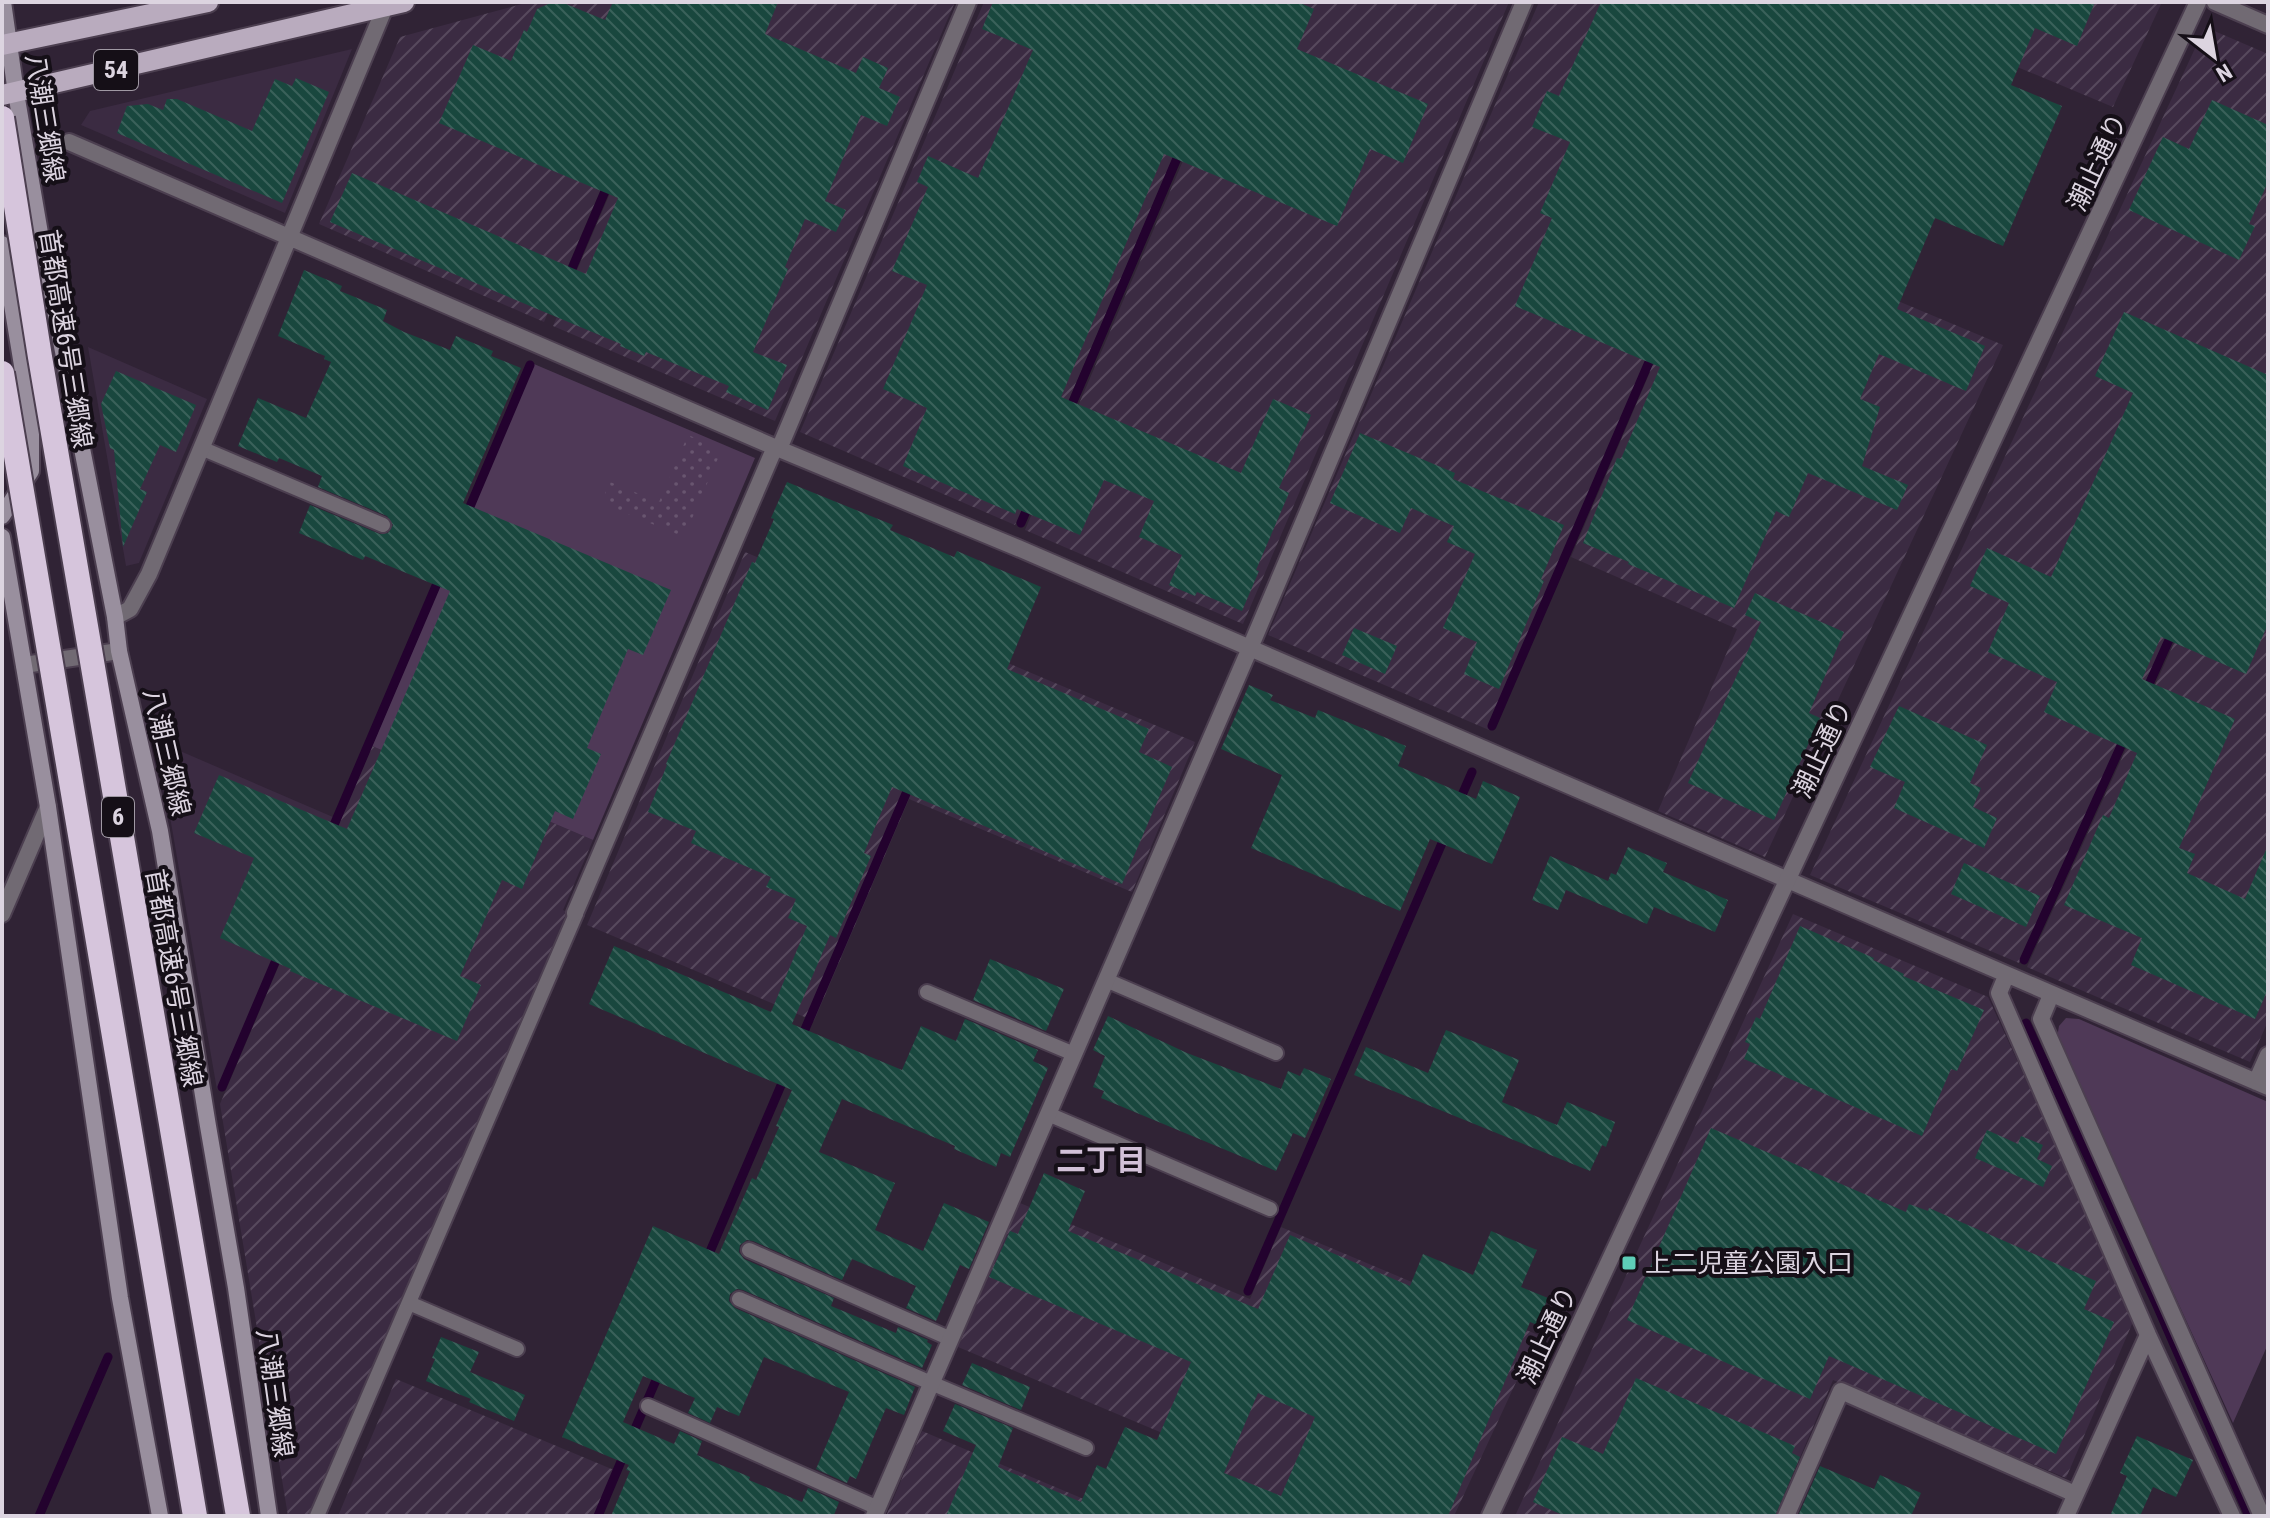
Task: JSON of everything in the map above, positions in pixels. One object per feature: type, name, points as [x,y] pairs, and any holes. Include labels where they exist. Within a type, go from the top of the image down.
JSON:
[{"type":"highway","name":"首都高速6号三郷線","points":[[2,118],[238,1516]]},
{"type":"highway","name":"6","points":[[2,373],[195,1516]]},
{"type":"main road","name":"八潮三郷線","points":[[3,2],[9,94],[41,239],[119,651],[160,831],[236,1288],[269,1516]]},
{"type":"main road","name":"54","points":[[4,48],[208,2]]},
{"type":"main road","name":"54","points":[[9,94],[395,4]]},
{"type":"main road","points":[[2,244],[31,420],[31,471],[2,516]]},
{"type":"main road","points":[[2,537],[48,807],[120,1298],[160,1516]]},
{"type":"street","points":[[575,913],[968,2]]},
{"type":"street","points":[[876,1512],[1250,648],[1524,2]]},
{"type":"street","name":"潮止通り","points":[[1490,1516],[2198,2]]},
{"type":"street","points":[[2215,2],[2268,25]]},
{"type":"street","points":[[115,617],[130,609],[149,574],[289,236],[395,4]]},
{"type":"street","points":[[69,142],[2262,1085],[2268,1055]]},
{"type":"street","points":[[24,665],[119,651]]},
{"type":"street","points":[[2,914],[48,807]]},
{"type":"street","points":[[2006,976],[1999,993],[2148,1335],[2232,1516]]},
{"type":"street","points":[[2051,995],[2041,1019],[2262,1516]]},
{"type":"street","points":[[2066,1516],[2148,1335]]},
{"type":"street","points":[[1786,1516],[1841,1391],[2075,1494]]},
{"type":"lane","points":[[201,448],[383,525]]},
{"type":"lane","points":[[317,1516],[575,913]]},
{"type":"lane","points":[[1106,980],[1276,1053]]},
{"type":"lane","points":[[927,992],[1074,1054]]},
{"type":"lane","points":[[1048,1114],[1270,1209]]},
{"type":"lane","points":[[749,1250],[951,1339]]},
{"type":"lane","points":[[739,1299],[1086,1448]]},
{"type":"lane","points":[[409,1303],[517,1349]]},
{"type":"lane","points":[[648,1406],[876,1512]]},
{"type":"shaded area","points":[[529,2],[681,2],[544,322],[319,224],[400,37]]},
{"type":"shaded area","points":[[692,2],[955,2],[775,421],[553,326]]},
{"type":"shaded area","points":[[984,2],[1240,2],[1015,525],[800,432]]},
{"type":"shaded area","points":[[1251,2],[1509,2],[1243,624],[1025,530]]},
{"type":"shaded area","points":[[1539,2],[1801,2],[1707,221],[2003,345],[1765,857],[1658,811],[1737,629],[1571,557],[1650,372],[1643,370],[1489,730],[1268,635]]},
{"type":"shaded area","points":[[1862,2],[2162,2],[2113,107]]},
{"type":"shaded area","points":[[2205,27],[2268,54],[2268,411],[2019,963],[1810,875]]},
{"type":"shaded area","points":[[352,49],[285,213],[81,125],[90,111]]},
{"type":"shaded area","points":[[88,347],[207,399],[139,563],[126,566]]},
{"type":"shaded area","points":[[534,364],[755,458],[593,840],[372,746]]},
{"type":"shaded area","points":[[688,435],[722,449],[684,537],[601,503],[610,482],[659,502]]},
{"type":"shaded area","points":[[2268,436],[2268,1021],[2250,1062],[2027,967]]},
{"type":"shaded area","points":[[745,552],[1195,742],[1132,892],[909,799],[814,1021],[587,925]]},
{"type":"shaded area","points":[[157,741],[333,817],[217,1090]]},
{"type":"shaded area","points":[[372,746],[593,840],[563,910],[567,912],[310,1516],[288,1516],[220,1104]]},
{"type":"shaded area","points":[[1793,914],[1988,997],[2135,1317],[2066,1478],[1833,1380],[1775,1516],[1515,1516]]},
{"type":"shaded area","points":[[2066,1018],[2079,1019],[2268,1102],[2268,1344],[2233,1423],[2057,1038],[2059,1026]]},
{"type":"shaded area","points":[[1020,1203],[1250,1299],[1281,1227],[1538,1335],[1454,1516],[1147,1516],[1179,1440],[958,1347]]},
{"type":"shaded area","points":[[396,1379],[614,1470],[594,1516],[338,1516]]},
{"type":"shaded area","points":[[922,1431],[1124,1516],[886,1516]]},
{"type":"building","points":[[561,2],[605,20],[613,2],[778,2],[765,34],[856,73],[863,57],[888,68],[879,88],[900,97],[887,126],[861,115],[825,201],[846,210],[836,232],[805,219],[753,352],[787,365],[768,410],[726,392],[729,386],[646,352],[644,356],[330,222],[352,173],[586,274],[618,198],[439,123],[473,45],[511,61],[537,9]]},
{"type":"building","points":[[993,2],[1298,2],[1314,9],[1297,49],[1428,104],[1403,163],[1370,149],[1337,226],[1164,154],[1061,397],[1241,473],[1273,399],[1311,415],[1279,488],[1289,493],[1242,611],[1197,592],[1195,596],[1169,585],[1182,555],[1139,537],[1154,501],[1104,480],[1080,535],[1017,509],[1015,514],[903,466],[927,408],[883,389],[927,285],[892,271],[928,187],[917,182],[928,156],[978,178],[1033,50],[982,29]]},
{"type":"building","points":[[1601,2],[2095,2],[2077,46],[2035,28],[2011,85],[2062,106],[2003,246],[1935,218],[1897,309],[1985,346],[1966,391],[1879,354],[1860,399],[1880,407],[1862,466],[1908,485],[1897,510],[1808,473],[1789,517],[1776,511],[1734,608],[1583,543],[1617,458],[1621,459],[1660,367],[1515,306],[1552,218],[1540,213],[1570,142],[1532,127],[1547,91],[1559,96]]},
{"type":"building","points":[[296,78],[329,92],[282,203],[117,133],[127,106],[148,104],[163,110],[167,99],[177,99],[252,131],[275,79],[292,86]]},
{"type":"building","points":[[2212,100],[2268,125],[2268,182],[2249,224],[2255,226],[2239,260],[2129,210],[2163,137],[2189,149]]},
{"type":"building","points":[[304,270],[342,286],[340,291],[387,310],[383,321],[404,332],[450,350],[456,336],[493,351],[491,356],[521,368],[463,503],[671,590],[643,655],[628,649],[587,748],[601,754],[573,819],[555,811],[522,889],[502,880],[460,976],[481,985],[457,1041],[220,938],[254,858],[194,833],[219,775],[347,829],[450,591],[299,533],[310,505],[380,534],[388,533],[393,525],[387,516],[318,487],[322,476],[279,458],[277,462],[238,446],[258,398],[306,418],[331,362],[324,359],[325,356],[278,336]]},
{"type":"building","points":[[2124,312],[2268,375],[2268,624],[2246,674],[2161,637],[2142,679],[2235,719],[2179,848],[2195,854],[2187,873],[2245,899],[2268,845],[2268,989],[2255,1019],[2131,965],[2142,938],[2064,905],[2103,815],[2109,818],[2137,753],[2044,712],[2057,682],[1988,652],[2009,603],[1970,586],[1987,548],[2051,577],[2133,393],[2095,376]]},
{"type":"building","points":[[116,371],[196,405],[176,452],[160,445],[140,489],[147,492],[123,547],[114,450],[110,448],[101,404]]},
{"type":"building","points":[[1360,433],[1455,473],[1453,479],[1564,525],[1499,689],[1464,674],[1477,642],[1443,628],[1475,554],[1447,542],[1454,526],[1411,508],[1400,533],[1330,503]]},
{"type":"building","points":[[787,482],[893,525],[890,530],[954,557],[957,551],[1041,587],[1007,669],[1149,729],[1139,752],[1172,767],[1122,884],[892,787],[864,853],[871,856],[836,938],[830,935],[792,1024],[902,1070],[921,1026],[956,1041],[965,1019],[1038,1050],[1033,1061],[1048,1068],[1010,1157],[1001,1153],[996,1167],[954,1149],[955,1146],[842,1099],[819,1152],[895,1183],[875,1230],[923,1251],[944,1203],[989,1222],[969,1269],[960,1265],[936,1321],[906,1308],[916,1286],[852,1259],[842,1280],[753,1241],[747,1240],[740,1245],[739,1252],[744,1259],[834,1298],[831,1306],[896,1333],[898,1327],[928,1340],[932,1345],[922,1368],[743,1290],[737,1289],[730,1294],[729,1301],[735,1308],[915,1387],[904,1415],[886,1408],[856,1479],[850,1476],[847,1483],[816,1469],[849,1392],[764,1357],[739,1416],[717,1407],[710,1423],[688,1413],[695,1398],[643,1376],[623,1422],[674,1444],[680,1431],[702,1441],[697,1455],[750,1477],[749,1480],[802,1502],[808,1488],[839,1502],[835,1516],[611,1516],[630,1471],[626,1470],[629,1465],[562,1437],[653,1226],[719,1254],[752,1178],[756,1180],[792,1090],[589,1004],[614,946],[771,1012],[807,926],[788,918],[796,899],[766,887],[771,877],[691,843],[696,831],[648,812]]},
{"type":"building","points":[[1755,593],[1844,632],[1809,713],[1820,718],[1774,820],[1688,783],[1761,622],[1745,615]]},
{"type":"building","points":[[1354,628],[1397,646],[1385,674],[1342,655]]},
{"type":"building","points":[[1249,685],[1273,695],[1270,700],[1315,718],[1318,710],[1406,746],[1398,766],[1476,799],[1483,781],[1520,797],[1492,864],[1430,839],[1400,911],[1251,848],[1282,775],[1221,749]]},
{"type":"building","points":[[1899,706],[1987,745],[1970,783],[1981,788],[1973,807],[1997,818],[1984,848],[1894,808],[1905,782],[1870,767]]},
{"type":"building","points":[[1628,847],[1667,863],[1663,872],[1728,900],[1715,932],[1654,907],[1647,924],[1566,890],[1558,910],[1532,900],[1550,856],[1608,881],[1611,873],[1616,875]]},
{"type":"building","points":[[1964,863],[2040,896],[2026,927],[1951,894]]},
{"type":"building","points":[[1800,926],[1874,958],[1903,976],[1984,1010],[1957,1071],[1951,1069],[1922,1136],[1744,1059],[1750,1044],[1745,1042],[1756,1017],[1760,1019]]},
{"type":"building","points":[[990,959],[1064,989],[1046,1031],[973,1000]]},
{"type":"building","points":[[1108,1016],[1187,1053],[1281,1089],[1288,1071],[1300,1076],[1304,1068],[1331,1079],[1305,1138],[1293,1133],[1276,1171],[1101,1098],[1104,1091],[1093,1087],[1105,1056],[1093,1050]]},
{"type":"building","points":[[1446,1030],[1519,1060],[1502,1102],[1557,1125],[1567,1102],[1615,1122],[1606,1147],[1602,1145],[1590,1171],[1354,1075],[1366,1047],[1428,1073]]},
{"type":"building","points":[[1711,1128],[1906,1212],[1909,1204],[1928,1211],[1929,1208],[2096,1281],[2084,1309],[2114,1322],[2056,1454],[1829,1356],[1810,1399],[1627,1320]]},
{"type":"building","points":[[1987,1130],[2018,1144],[2021,1136],[2043,1145],[2037,1159],[2052,1166],[2043,1187],[1975,1158]]},
{"type":"building","points":[[1044,1173],[1085,1191],[1068,1231],[1258,1309],[1290,1235],[1410,1286],[1423,1254],[1473,1275],[1491,1231],[1537,1250],[1521,1287],[1548,1298],[1537,1325],[1530,1322],[1448,1516],[946,1516],[976,1445],[943,1431],[955,1404],[1013,1428],[998,1467],[1081,1502],[1097,1465],[1106,1469],[1125,1427],[1157,1440],[1191,1362],[989,1277],[1010,1231],[1018,1234]],"holes":[[[1258,1393],[1315,1417],[1281,1496],[1224,1473]]]},
{"type":"building","points":[[441,1337],[479,1352],[470,1372],[525,1395],[514,1421],[426,1381]]},
{"type":"building","points":[[972,1363],[1030,1387],[1021,1410],[962,1385]]},
{"type":"building","points":[[1636,1378],[1795,1446],[1792,1453],[1800,1457],[1775,1516],[1565,1516],[1533,1502],[1562,1437],[1603,1454]]},
{"type":"building","points":[[2137,1436],[2193,1460],[2176,1497],[2153,1487],[2140,1516],[2110,1516],[2127,1476],[2120,1473]]},
{"type":"building","points":[[1820,1466],[1874,1489],[1880,1475],[1921,1493],[1911,1516],[1798,1516]]},
{"type":"waterway","points":[[1069,411],[1181,149]]},
{"type":"waterway","points":[[568,278],[609,182]]},
{"type":"waterway","points":[[1492,726],[1649,362]]},
{"type":"waterway","points":[[466,516],[530,365]]},
{"type":"waterway","points":[[1021,523],[1030,502]]},
{"type":"waterway","points":[[331,832],[441,574]]},
{"type":"waterway","points":[[2146,691],[2173,631]]},
{"type":"waterway","points":[[2024,960],[2125,737]]},
{"type":"waterway","points":[[1459,802],[1472,772]]},
{"type":"waterway","points":[[800,1041],[911,782]]},
{"type":"waterway","points":[[1248,1291],[1446,834]]},
{"type":"waterway","points":[[222,1087],[279,953]]},
{"type":"waterway","points":[[2026,1023],[2155,1301],[2249,1516]]},
{"type":"waterway","points":[[706,1261],[785,1076]]},
{"type":"waterway","points":[[39,1516],[108,1357]]},
{"type":"waterway","points":[[631,1438],[660,1371]]},
{"type":"waterway","points":[[598,1516],[625,1452]]},
{"type":"place","name":"上二児童公園入口","points":[[1629,1263]]},
{"type":"district","name":"二丁目","points":[[1101,1160]]}]
